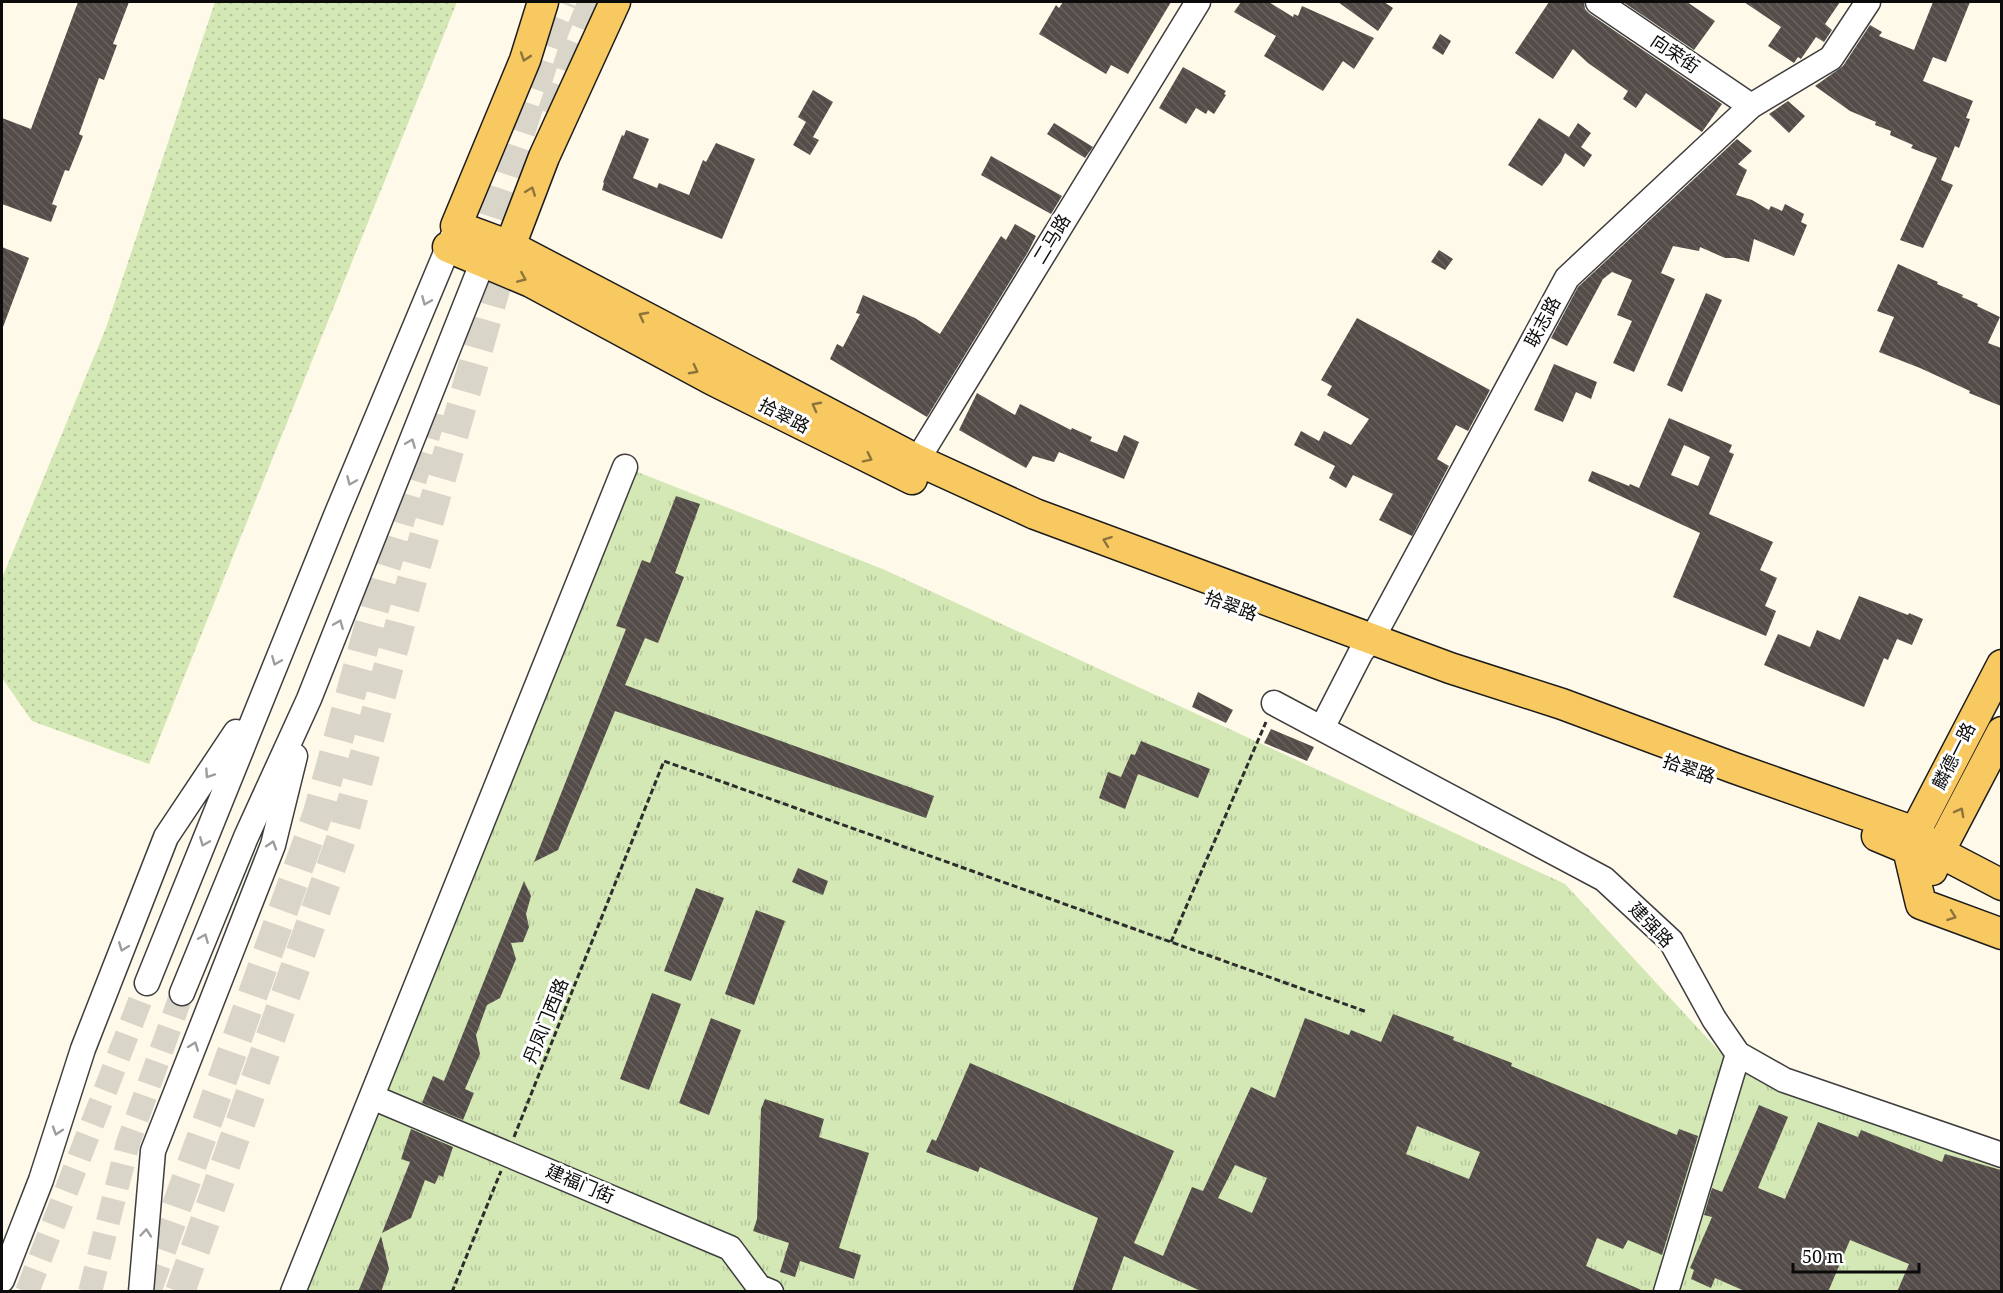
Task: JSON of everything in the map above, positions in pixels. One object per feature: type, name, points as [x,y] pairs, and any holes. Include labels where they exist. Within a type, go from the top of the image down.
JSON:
[{"type":"main road","points":[[452,237],[525,60],[543,2]]},
{"type":"main road","points":[[510,246],[544,157],[615,2]]},
{"type":"main road","name":"拾翠路","points":[[452,237],[510,246],[912,468]]},
{"type":"main road","name":"拾翠路","points":[[452,237],[483,261],[531,282],[713,380],[912,468],[1035,514],[1366,645],[1450,668],[1562,704],[1734,768],[1912,840],[2001,885]]},
{"type":"main road","name":"麟德一路","points":[[1912,840],[2001,665]]},
{"type":"main road","name":"麟德一路","points":[[1921,904],[1939,852],[2001,732]]},
{"type":"main road","points":[[1912,840],[1921,904],[2001,934]]},
{"type":"street","name":"二马路","points":[[912,468],[1198,2]]},
{"type":"street","name":"向荣街","points":[[1598,2],[1751,106]]},
{"type":"street","name":"联志路","points":[[1322,728],[1567,278],[1751,106],[1831,57],[1868,2]]},
{"type":"street","points":[[147,983],[452,237]]},
{"type":"street","points":[[182,993],[246,837],[309,699],[483,261],[510,246]]},
{"type":"street","points":[[293,1292],[625,467]]},
{"type":"street","points":[[2,1280],[40,1180],[83,1049],[166,837],[265,690]]},
{"type":"street","points":[[141,1292],[153,1151],[273,844],[309,699]]},
{"type":"street","name":"建强路","points":[[1274,704],[1605,879],[1671,941],[1714,1019],[1738,1054],[1784,1080],[2001,1155]]},
{"type":"street","points":[[1666,1292],[1738,1054]]},
{"type":"street","name":"建福门街","points":[[372,1097],[730,1248],[759,1287],[771,1292]]},
{"type":"path","points":[[1274,704],[1171,942],[1367,1012]]},
{"type":"path","name":"丹凤门西路","points":[[452,1292],[664,761],[1171,942]]},
{"type":"green space","points":[[215,2],[457,2],[149,764],[32,721],[2,678],[2,578],[106,328]]},
{"type":"green space","points":[[625,467],[885,570],[1565,884],[1732,1065],[2001,1158],[2001,1291],[291,1292]]},
{"type":"building","points":[[78,2],[129,2],[113,44],[117,45],[104,80],[99,78],[79,134],[83,136],[69,171],[65,170],[52,204],[57,206],[51,222],[2,204],[2,118],[31,129]]},
{"type":"building","points":[[1063,2],[1171,2],[1128,74],[1111,65],[1106,74],[1039,34],[1056,5],[1059,8]]},
{"type":"building","points":[[1241,2],[1269,2],[1293,17],[1294,14],[1298,16],[1302,6],[1374,38],[1354,69],[1343,61],[1323,91],[1264,56],[1276,36],[1234,12]]},
{"type":"building","points":[[1338,2],[1384,2],[1393,8],[1378,31]]},
{"type":"building","points":[[1549,2],[1584,2],[1585,9],[1590,14],[1722,104],[1702,132],[1646,93],[1636,108],[1623,99],[1628,91],[1588,63],[1573,49],[1553,79],[1515,53]]},
{"type":"building","points":[[1623,2],[1687,2],[1715,21],[1694,50]]},
{"type":"building","points":[[1744,2],[1840,2],[1825,24],[1832,30],[1824,42],[1816,37],[1801,59],[1798,57],[1794,63],[1768,46],[1781,27]]},
{"type":"building","points":[[1933,2],[1970,2],[1946,62],[1933,57],[1923,81],[1973,101],[1966,118],[1970,119],[1959,148],[1955,146],[1941,180],[1953,185],[1923,248],[1900,240],[1937,158],[1911,148],[1913,145],[1890,135],[1891,131],[1875,125],[1876,122],[1850,111],[1815,86],[1843,66],[1870,25],[1882,32],[1879,36],[1914,50]]},
{"type":"building","points":[[1440,34],[1451,41],[1443,55],[1432,48]]},
{"type":"building","points":[[1183,67],[1226,91],[1224,94],[1226,95],[1214,114],[1208,110],[1206,114],[1196,108],[1186,124],[1159,108]]},
{"type":"building","points":[[813,90],[833,102],[813,137],[819,140],[810,155],[793,145],[806,122],[798,117]]},
{"type":"building","points":[[1788,101],[1805,116],[1789,133],[1769,114]]},
{"type":"building","points":[[1539,118],[1569,137],[1578,123],[1591,133],[1581,147],[1592,155],[1584,167],[1565,153],[1561,162],[1542,186],[1508,165]]},
{"type":"building","points":[[1054,123],[1093,147],[1085,158],[1047,134]]},
{"type":"building","points":[[626,130],[649,139],[633,178],[657,188],[659,183],[689,195],[703,160],[706,162],[716,143],[755,159],[722,239],[602,190],[603,182]]},
{"type":"building","points":[[1737,139],[1752,151],[1738,164],[1747,170],[1736,195],[1752,200],[1769,210],[1771,206],[1782,211],[1785,204],[1804,214],[1801,222],[1807,225],[1794,256],[1754,239],[1749,262],[1725,258],[1700,247],[1699,251],[1673,246],[1661,273],[1675,279],[1634,372],[1613,363],[1632,321],[1617,315],[1632,280],[1612,272],[1603,279],[1567,346],[1551,338],[1578,287]]},
{"type":"building","points":[[991,156],[1062,196],[1051,214],[981,175]]},
{"type":"building","points":[[1015,224],[1036,236],[927,417],[830,359],[837,344],[843,347],[860,314],[856,313],[863,295],[915,318],[940,334],[1001,236],[1006,240]]},
{"type":"building","points":[[2,247],[29,258],[3,327],[2,327]]},
{"type":"building","points":[[1439,250],[1453,259],[1445,270],[1431,262]]},
{"type":"building","points":[[1898,264],[1938,282],[1937,284],[1963,295],[1962,297],[1978,304],[1977,306],[2000,317],[1988,343],[2001,348],[2001,406],[1969,393],[1970,391],[1920,368],[1879,352],[1894,317],[1877,311]]},
{"type":"building","points":[[1706,293],[1722,300],[1682,392],[1667,385]]},
{"type":"building","points":[[1357,318],[1490,390],[1468,431],[1456,425],[1437,459],[1449,466],[1412,536],[1379,520],[1393,494],[1353,475],[1346,488],[1329,478],[1335,466],[1294,445],[1301,431],[1319,441],[1324,431],[1351,445],[1369,419],[1327,395],[1332,386],[1321,380]]},
{"type":"building","points":[[1554,364],[1597,382],[1591,399],[1576,392],[1563,422],[1534,410]]},
{"type":"building","points":[[977,393],[1015,415],[1020,404],[1071,430],[1072,428],[1092,437],[1090,441],[1117,452],[1124,435],[1139,442],[1124,479],[1059,452],[1054,462],[1033,456],[1026,468],[959,430]]},
{"type":"building","points":[[1669,418],[1732,445],[1729,452],[1734,454],[1709,514],[1773,542],[1760,570],[1777,578],[1765,606],[1776,611],[1766,636],[1673,597],[1700,533],[1588,481],[1592,471],[1639,488]],"holes":[[[1684,445],[1710,457],[1698,486],[1671,475]]]},
{"type":"building","points":[[676,496],[700,504],[675,573],[684,577],[658,643],[645,638],[625,685],[934,796],[926,818],[615,711],[558,850],[534,862],[626,629],[616,626],[642,560],[650,563]]},
{"type":"building","points":[[1859,596],[1923,619],[1912,645],[1897,639],[1888,660],[1884,658],[1864,707],[1764,665],[1778,634],[1810,647],[1817,630],[1840,640]]},
{"type":"building","points":[[1198,692],[1233,710],[1226,723],[1192,707]]},
{"type":"building","points":[[1271,729],[1314,747],[1307,761],[1264,743]]},
{"type":"building","points":[[1141,741],[1210,769],[1198,798],[1138,774],[1125,809],[1099,798],[1108,772],[1121,777],[1131,754],[1135,755]]},
{"type":"building","points":[[798,868],[828,881],[823,895],[792,882]]},
{"type":"building","points":[[524,881],[531,896],[526,914],[529,927],[523,942],[511,943],[516,959],[500,998],[487,1005],[476,1035],[480,1054],[465,1089],[474,1093],[463,1120],[422,1103],[433,1076],[444,1081]]},
{"type":"building","points":[[696,888],[724,898],[691,981],[664,971]]},
{"type":"building","points":[[756,910],[785,921],[754,1005],[725,994]]},
{"type":"building","points":[[652,993],[681,1004],[649,1090],[620,1079]]},
{"type":"building","points":[[1393,1014],[1454,1037],[1453,1040],[1512,1063],[1511,1066],[1677,1135],[1679,1129],[1698,1136],[1662,1255],[1628,1240],[1623,1249],[1597,1238],[1586,1266],[1646,1292],[1203,1292],[1124,1256],[1111,1292],[1072,1292],[1098,1218],[980,1167],[978,1172],[926,1152],[932,1139],[936,1141],[970,1063],[1174,1151],[1134,1243],[1163,1256],[1192,1187],[1203,1191],[1251,1087],[1275,1098],[1305,1018],[1349,1035],[1351,1030],[1381,1042]],"holes":[[[1417,1126],[1480,1152],[1469,1179],[1406,1154]],[[1235,1165],[1267,1178],[1252,1213],[1218,1198]]]},
{"type":"building","points":[[711,1018],[741,1030],[709,1115],[679,1103]]},
{"type":"building","points":[[765,1099],[824,1119],[819,1137],[869,1153],[839,1248],[861,1255],[854,1279],[800,1261],[795,1277],[780,1272],[789,1243],[753,1231],[757,1219],[761,1109]]},
{"type":"building","points":[[1759,1105],[1788,1117],[1758,1188],[1785,1199],[1818,1122],[1858,1137],[1861,1130],[1942,1162],[1945,1154],[2001,1170],[2001,1292],[1897,1292],[1909,1264],[1850,1240],[1828,1292],[1747,1292],[1715,1278],[1711,1288],[1691,1279],[1694,1270],[1690,1268],[1712,1217],[1704,1215],[1712,1188],[1722,1192]]},
{"type":"building","points":[[411,1129],[453,1147],[443,1177],[439,1175],[435,1184],[425,1180],[411,1218],[382,1233],[410,1162],[401,1159]]},
{"type":"building","points":[[381,1236],[389,1269],[381,1292],[358,1292]]},
{"type":"tunnel","points":[[478,260],[551,38],[566,2]]},
{"type":"tunnel","points":[[552,114],[574,48],[593,2]]},
{"type":"tunnel","points":[[180,1292],[345,828],[415,569],[508,244]]},
{"type":"tunnel","points":[[146,1292],[318,813],[385,569],[432,412]]},
{"type":"tunnel","points":[[27,1292],[147,983]]},
{"type":"tunnel","points":[[90,1292],[128,1143],[182,993]]}]
